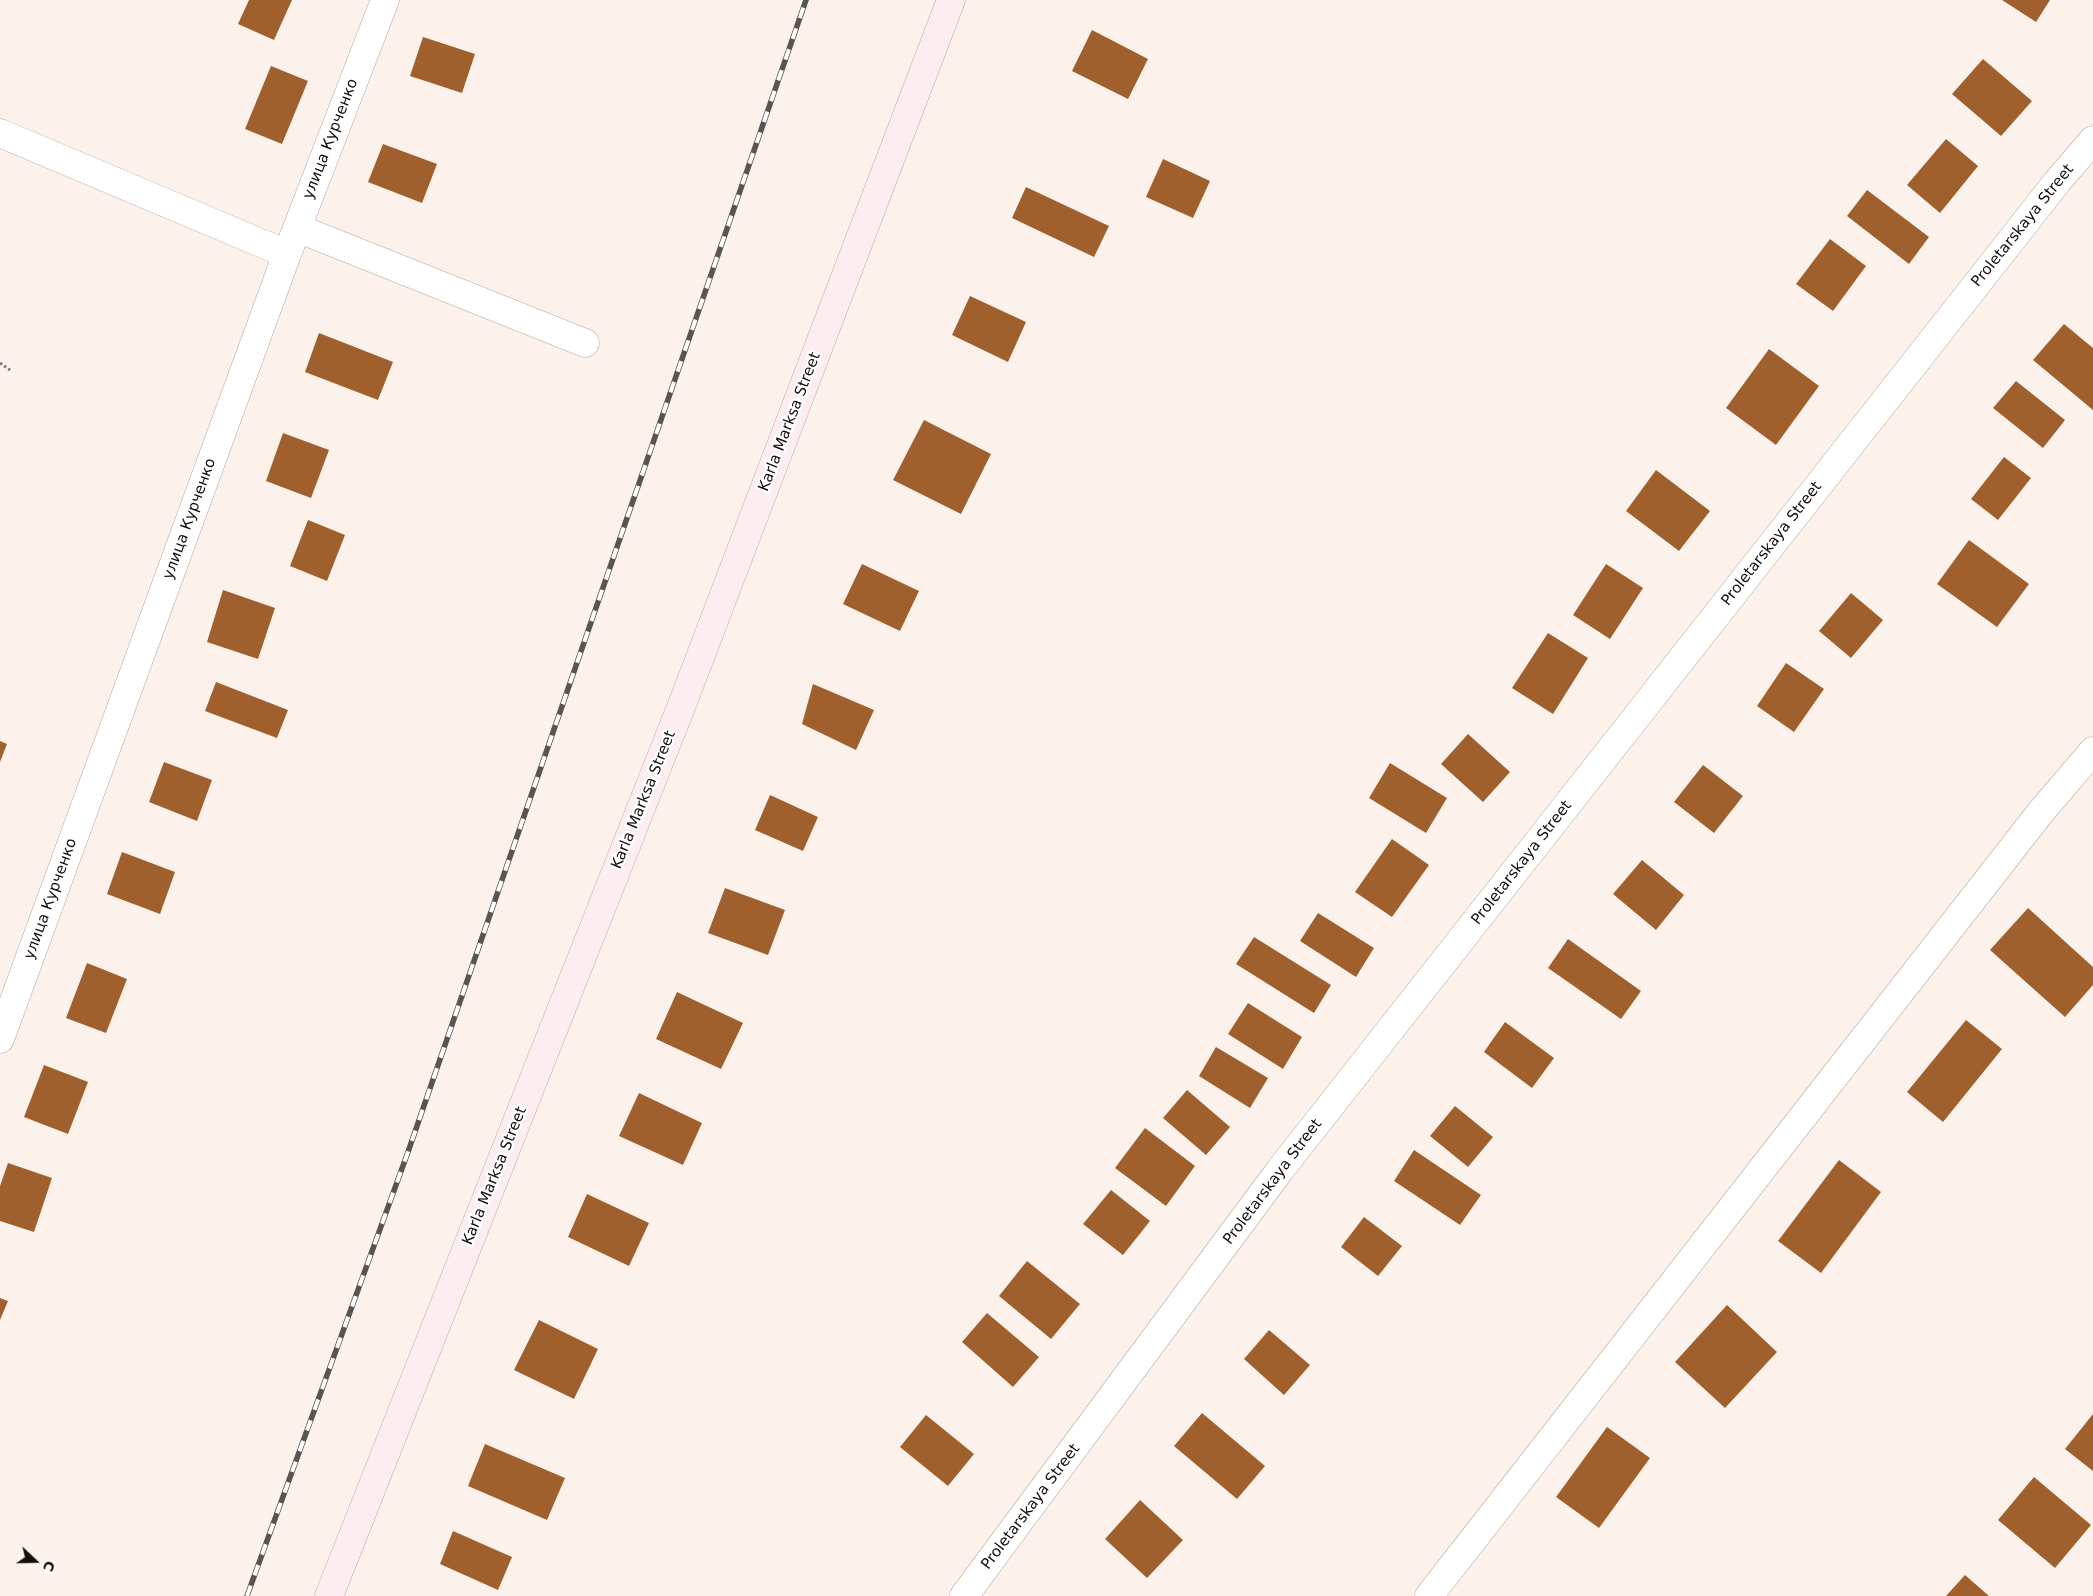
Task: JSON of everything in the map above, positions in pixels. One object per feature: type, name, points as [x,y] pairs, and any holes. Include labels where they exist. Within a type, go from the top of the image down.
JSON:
[{"type":"street","name":"улица Курченко","points":[[0,1040],[287,254],[385,0]]},
{"type":"street","name":"Karla Marksa Street","points":[[329,1596],[683,702],[951,0]]},
{"type":"street","points":[[0,133],[287,254]]},
{"type":"street","name":"Proletarskaya Street","points":[[964,1596],[1280,1170],[2051,190],[2093,140]]},
{"type":"street","points":[[297,228],[585,343]]},
{"type":"street","points":[[1429,1596],[2040,813],[2093,751]]},
{"type":"path","points":[[0,363],[10,370]]},
{"type":"building","points":[[249,0],[292,0],[274,40],[238,24]]},
{"type":"building","points":[[2002,0],[2050,0],[2036,22]]},
{"type":"building","points":[[1092,30],[1148,59],[1128,99],[1072,71]]},
{"type":"building","points":[[423,37],[475,54],[462,93],[410,76]]},
{"type":"building","points":[[1983,59],[2032,101],[2001,136],[1952,94]]},
{"type":"building","points":[[271,66],[308,81],[282,144],[245,129]]},
{"type":"building","points":[[1946,139],[1978,166],[1940,213],[1907,185]]},
{"type":"building","points":[[383,144],[437,164],[422,203],[368,182]]},
{"type":"building","points":[[1163,159],[1210,181],[1193,218],[1146,197]]},
{"type":"building","points":[[1026,187],[1109,226],[1094,257],[1012,218]]},
{"type":"building","points":[[1867,190],[1929,237],[1909,264],[1847,216]]},
{"type":"building","points":[[1830,239],[1866,266],[1833,311],[1796,284]]},
{"type":"building","points":[[970,296],[1026,322],[1008,362],[952,335]]},
{"type":"building","points":[[2064,324],[2093,348],[2093,410],[2033,360]]},
{"type":"building","points":[[319,333],[393,362],[378,400],[305,372]]},
{"type":"building","points":[[1769,349],[1819,386],[1776,445],[1726,408]]},
{"type":"building","points":[[2016,381],[2065,420],[2043,448],[1993,408]]},
{"type":"building","points":[[924,420],[991,454],[961,514],[893,480]]},
{"type":"building","points":[[283,433],[329,450],[311,498],[266,481]]},
{"type":"building","points":[[2004,457],[2031,478],[1998,520],[1971,499]]},
{"type":"building","points":[[1656,470],[1710,511],[1679,551],[1626,511]]},
{"type":"building","points":[[308,520],[345,535],[327,581],[290,566]]},
{"type":"building","points":[[1969,540],[2029,584],[1997,627],[1937,584]]},
{"type":"building","points":[[862,564],[919,591],[900,631],[843,604]]},
{"type":"building","points":[[1606,564],[1643,588],[1610,639],[1573,615]]},
{"type":"building","points":[[223,590],[275,608],[258,659],[207,642]]},
{"type":"building","points":[[1851,593],[1883,620],[1851,658],[1819,631]]},
{"type":"building","points":[[1548,633],[1588,658],[1553,714],[1512,688]]},
{"type":"building","points":[[1786,663],[1824,689],[1794,732],[1757,706]]},
{"type":"building","points":[[216,682],[288,710],[277,738],[205,711]]},
{"type":"building","points":[[813,684],[874,710],[856,750],[802,724]]},
{"type":"building","points":[[1468,734],[1510,772],[1483,802],[1441,764]]},
{"type":"building","points":[[0,741],[7,744],[0,762]]},
{"type":"building","points":[[164,762],[212,780],[197,821],[149,802]]},
{"type":"building","points":[[1390,763],[1447,798],[1426,833],[1369,798]]},
{"type":"building","points":[[1703,765],[1743,796],[1714,833],[1674,802]]},
{"type":"building","points":[[770,795],[818,817],[803,851],[755,830]]},
{"type":"building","points":[[1392,839],[1429,865],[1392,917],[1355,892]]},
{"type":"building","points":[[122,852],[175,872],[160,914],[107,894]]},
{"type":"building","points":[[1642,860],[1684,895],[1656,930],[1613,894]]},
{"type":"building","points":[[725,888],[785,910],[768,955],[708,933]]},
{"type":"building","points":[[2028,908],[2093,967],[2093,985],[2065,1017],[1990,950]]},
{"type":"building","points":[[1318,913],[1374,948],[1356,977],[1300,941]]},
{"type":"building","points":[[1254,937],[1331,985],[1314,1013],[1236,964]]},
{"type":"building","points":[[1568,939],[1641,991],[1621,1019],[1548,968]]},
{"type":"building","points":[[87,963],[127,979],[106,1033],[66,1018]]},
{"type":"building","points":[[677,992],[743,1023],[721,1069],[656,1039]]},
{"type":"building","points":[[1248,1003],[1302,1037],[1283,1069],[1228,1034]]},
{"type":"building","points":[[1966,1020],[2002,1049],[1943,1122],[1907,1092]]},
{"type":"building","points":[[1505,1022],[1554,1058],[1532,1088],[1484,1052]]},
{"type":"building","points":[[1216,1047],[1268,1078],[1250,1108],[1199,1076]]},
{"type":"building","points":[[44,1065],[88,1082],[68,1134],[24,1117]]},
{"type":"building","points":[[1187,1090],[1230,1127],[1206,1155],[1163,1118]]},
{"type":"building","points":[[639,1093],[702,1123],[683,1165],[619,1136]]},
{"type":"building","points":[[1455,1106],[1493,1137],[1468,1167],[1430,1136]]},
{"type":"building","points":[[1145,1128],[1195,1166],[1166,1206],[1115,1168]]},
{"type":"building","points":[[1414,1150],[1481,1195],[1460,1225],[1394,1181]]},
{"type":"building","points":[[1839,1160],[1881,1192],[1821,1273],[1778,1241]]},
{"type":"building","points":[[8,1163],[52,1178],[34,1232],[0,1221],[0,1186]]},
{"type":"building","points":[[1111,1190],[1150,1221],[1123,1255],[1083,1224]]},
{"type":"building","points":[[587,1194],[649,1223],[629,1266],[568,1237]]},
{"type":"building","points":[[1364,1217],[1402,1246],[1378,1276],[1341,1247]]},
{"type":"building","points":[[1027,1261],[1080,1304],[1051,1339],[999,1296]]},
{"type":"building","points":[[0,1298],[8,1301],[0,1320]]},
{"type":"building","points":[[1727,1305],[1777,1352],[1725,1408],[1675,1362]]},
{"type":"building","points":[[987,1313],[1039,1357],[1013,1387],[962,1342]]},
{"type":"building","points":[[539,1320],[598,1349],[574,1399],[514,1370]]},
{"type":"building","points":[[1269,1330],[1310,1365],[1284,1395],[1244,1359]]},
{"type":"building","points":[[1202,1413],[1265,1466],[1237,1499],[1174,1446]]},
{"type":"building","points":[[2093,1414],[2093,1471],[2065,1449]]},
{"type":"building","points":[[926,1415],[974,1454],[948,1486],[900,1447]]},
{"type":"building","points":[[1607,1427],[1650,1458],[1599,1528],[1556,1497]]},
{"type":"building","points":[[485,1444],[565,1478],[547,1520],[468,1486]]},
{"type":"building","points":[[2034,1477],[2091,1525],[2055,1568],[1998,1520]]},
{"type":"building","points":[[1140,1500],[1183,1540],[1147,1578],[1105,1539]]},
{"type":"building","points":[[453,1531],[512,1557],[498,1590],[440,1564]]},
{"type":"building","points":[[1965,1575],[1989,1596],[1946,1596]]},
{"type":"railway","points":[[247,1596],[408,1152],[806,0]]}]
